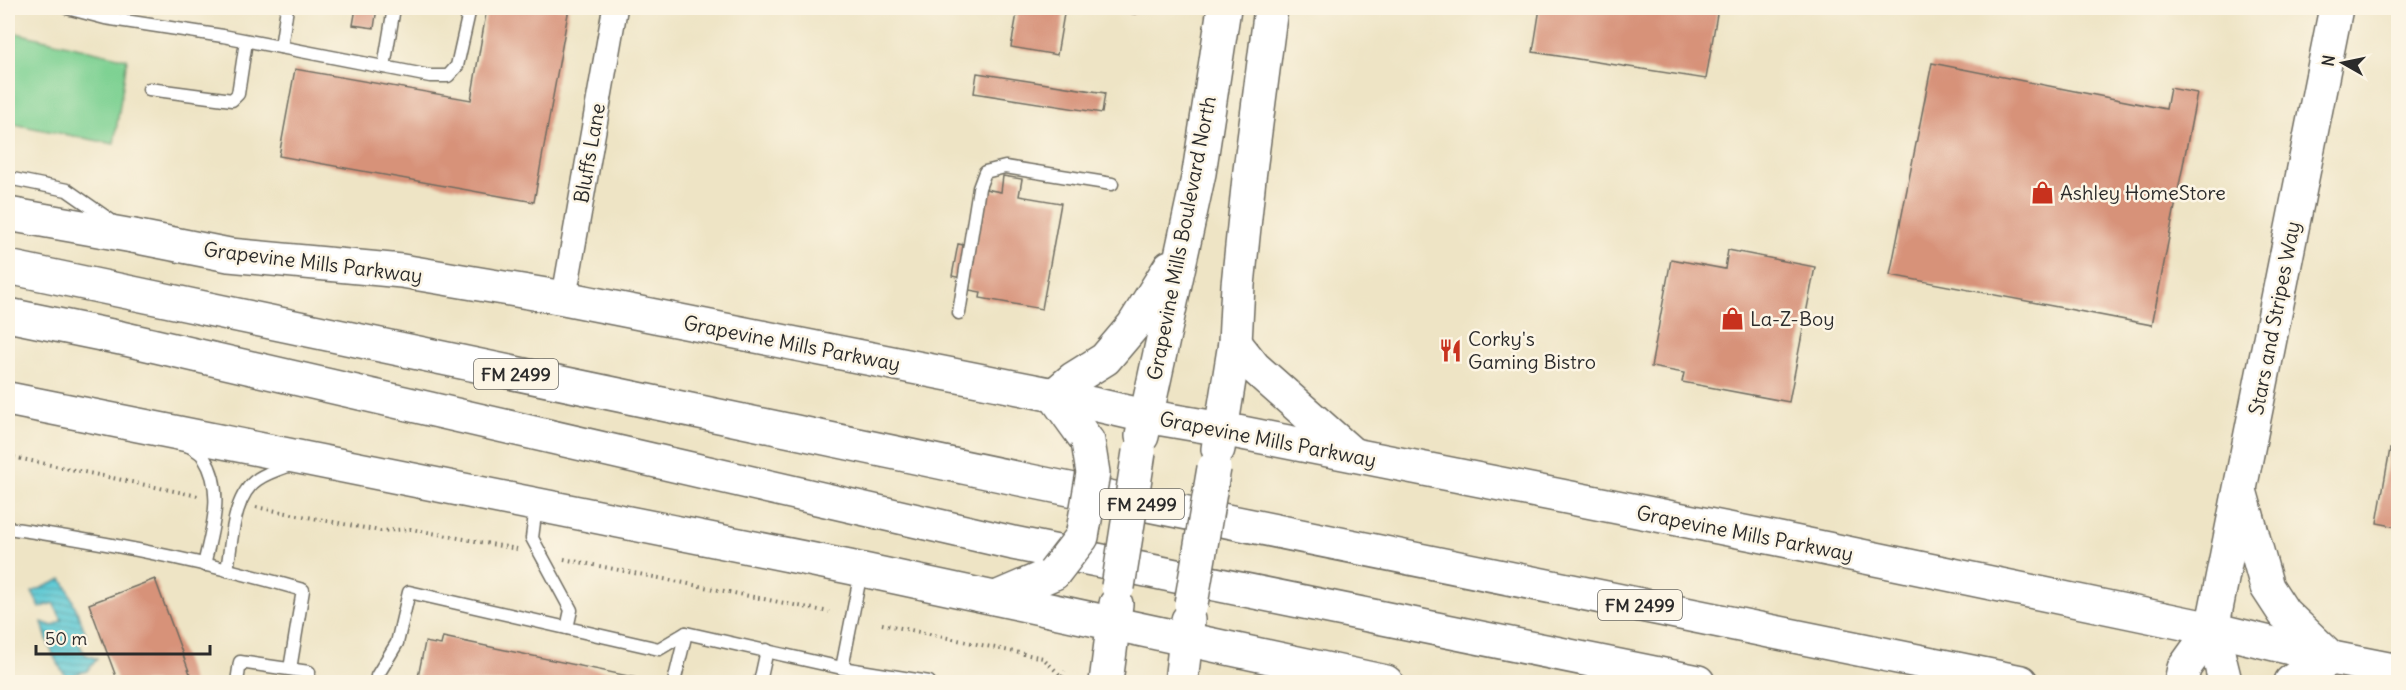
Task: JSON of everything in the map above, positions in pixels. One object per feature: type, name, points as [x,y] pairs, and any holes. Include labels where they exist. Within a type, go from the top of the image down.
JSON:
[{"type":"main road","name":"Grapevine Mills Boulevard North","points":[[1106,682],[1112,625],[1145,416],[1199,173],[1224,8]]},
{"type":"main road","points":[[1181,682],[1184,640],[1235,343],[1248,190],[1271,8]]},
{"type":"main road","name":"Stars and Stripes Way","points":[[2183,675],[2212,629],[2336,8]]},
{"type":"main road","name":"Grapevine Mills Parkway","points":[[8,214],[229,255],[402,271],[564,298],[1054,394],[1145,416],[1784,540],[2212,629],[2332,658],[2398,671]]},
{"type":"main road","points":[[996,598],[1054,573],[1082,537],[1093,473],[1088,442],[1054,394],[1105,359],[1133,326],[1182,248]]},
{"type":"main road","name":"FM 2499","points":[[8,267],[978,470],[2021,682]]},
{"type":"main road","points":[[8,315],[121,338],[1013,543],[1698,682]]},
{"type":"main road","points":[[1235,343],[1254,367],[1353,455]]},
{"type":"main road","points":[[8,399],[861,569],[1112,625],[1381,681]]},
{"type":"main road","points":[[2240,491],[2267,586],[2284,613],[2332,658],[2291,682]]},
{"type":"main road","name":"Stars and Stripes Way","points":[[2212,629],[2223,680]]},
{"type":"main road","points":[[1287,682],[1381,681]]},
{"type":"street","name":"Bluffs Lane","points":[[564,298],[615,8]]},
{"type":"lane","points":[[67,8],[93,11],[430,76],[448,76],[458,66],[470,8]]},
{"type":"lane","points":[[281,47],[287,8]]},
{"type":"lane","points":[[384,67],[394,8]]},
{"type":"lane","points":[[149,89],[232,100],[238,94],[246,41]]},
{"type":"lane","points":[[959,313],[979,188],[985,172],[1005,166],[1112,184]]},
{"type":"lane","points":[[8,178],[67,190],[133,236]]},
{"type":"lane","points":[[164,429],[204,456],[216,490],[217,506],[204,565]]},
{"type":"lane","points":[[227,570],[238,511],[244,494],[257,479],[304,459]]},
{"type":"lane","points":[[536,505],[532,538],[571,610],[567,628]]},
{"type":"lane","points":[[8,528],[84,539],[227,570],[303,590],[290,669]]},
{"type":"lane","points":[[842,668],[861,569]]},
{"type":"lane","points":[[375,682],[397,644],[409,592],[659,649],[686,633],[842,668],[869,677],[929,682]]},
{"type":"lane","points":[[674,682],[686,633]]},
{"type":"lane","points":[[760,682],[767,650]]},
{"type":"lane","points":[[237,682],[240,662],[309,672],[307,682]]},
{"type":"path","points":[[8,456],[203,497]]},
{"type":"path","points":[[247,506],[380,531],[411,529],[524,550]]},
{"type":"path","points":[[558,558],[829,612]]},
{"type":"path","points":[[882,624],[1043,658],[1066,682]]},
{"type":"path","points":[[1062,677],[1065,671]]},
{"type":"green space","points":[[8,31],[127,59],[114,144],[8,123]]},
{"type":"water","points":[[62,579],[86,634],[79,644],[85,654],[97,659],[87,671],[76,674],[69,680],[52,652],[42,622],[53,626],[62,620],[53,603],[40,608],[32,592]]},
{"type":"building","points":[[356,8],[377,8],[374,28],[353,25]]},
{"type":"building","points":[[487,8],[569,8],[534,202],[279,156],[295,69],[471,100]]},
{"type":"building","points":[[1018,8],[1065,8],[1057,55],[1011,47]]},
{"type":"building","points":[[1105,8],[1136,8],[1135,14]]},
{"type":"building","points":[[1540,8],[1718,8],[1706,79],[1533,52]]},
{"type":"building","name":"Ashley HomeStore","points":[[1932,63],[2166,109],[2170,88],[2197,93],[2152,325],[1890,275]]},
{"type":"building","points":[[977,73],[1105,93],[1102,113],[974,93]]},
{"type":"building","points":[[1003,176],[1022,179],[1019,196],[1061,203],[1042,309],[980,298],[981,292],[969,290],[971,280],[952,276],[958,244],[974,247],[985,189],[1001,192]]},
{"type":"building","name":"La-Z-Boy","points":[[1728,250],[1815,267],[1789,402],[1682,382],[1684,373],[1651,367],[1671,259],[1725,269]]},
{"type":"building","points":[[2390,449],[2398,451],[2398,527],[2377,523]]},
{"type":"building","points":[[155,579],[193,682],[118,682],[89,604]]},
{"type":"building","points":[[443,637],[652,682],[417,682],[425,642],[441,645]]},
{"type":"place","name":"Ashley HomeStore","points":[[2042,192]]},
{"type":"place","name":"La-Z-Boy","points":[[1732,318]]},
{"type":"place","name":"Corky's Gaming Bistro","points":[[1450,350]]}]
